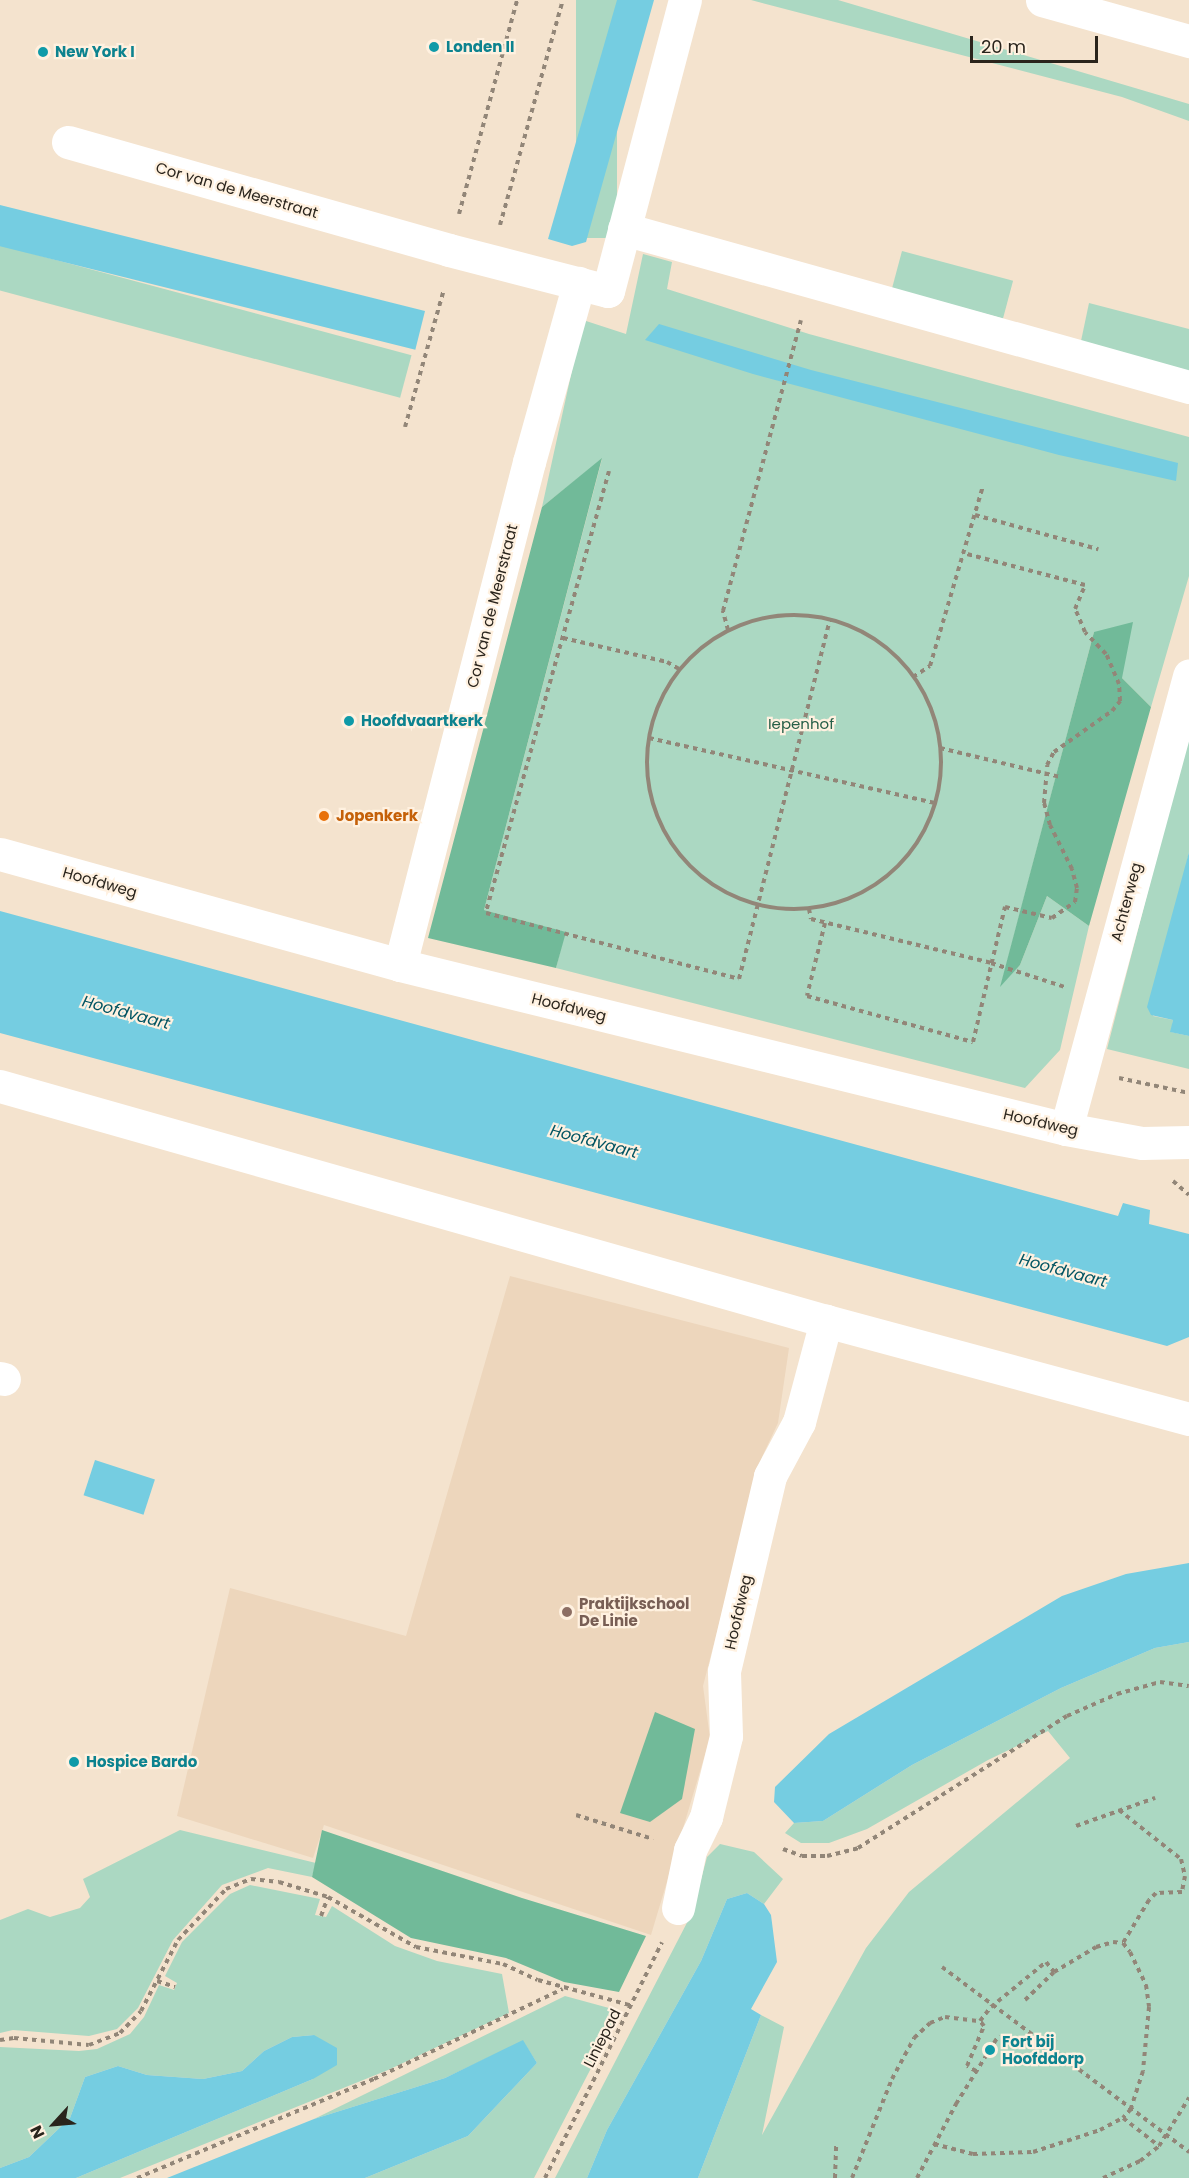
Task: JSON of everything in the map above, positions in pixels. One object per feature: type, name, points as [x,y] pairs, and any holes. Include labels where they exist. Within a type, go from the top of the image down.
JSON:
[{"type":"street","name":"Cor van de Meerstraat","points":[[68,142],[452,251],[608,291],[685,0]]},
{"type":"street","points":[[1042,0],[1189,41]]},
{"type":"street","points":[[624,229],[1189,387]]},
{"type":"street","name":"Cor van de Meerstraat","points":[[400,965],[526,472],[579,283]]},
{"type":"street","name":"Achterweg","points":[[1066,1129],[1080,1070],[1189,675]]},
{"type":"street","name":"Hoofdweg","points":[[0,854],[400,965],[1066,1129],[1142,1143],[1189,1162]]},
{"type":"street","points":[[0,1086],[826,1321],[1189,1419]]},
{"type":"street","name":"Hoofdweg","points":[[1142,1143],[1189,1142]]},
{"type":"street","name":"Hoofdweg","points":[[678,1908],[690,1850],[706,1817],[726,1736],[724,1671],[770,1476],[799,1422],[826,1321]]},
{"type":"path","points":[[405,427],[517,0]]},
{"type":"path","points":[[490,259],[563,0]]},
{"type":"path","points":[[728,630],[723,610],[795,343]]},
{"type":"path","points":[[609,471],[486,913],[739,979],[830,619]]},
{"type":"path","points":[[913,677],[930,666],[983,486]]},
{"type":"path","points":[[975,515],[1098,549]]},
{"type":"path","points":[[825,923],[807,996],[973,1042],[1005,907],[1052,918],[1075,902],[1077,888],[1072,869],[1050,825],[1044,803],[1045,774],[1054,752],[1120,701],[1119,684],[1106,654],[1085,632],[1075,609],[1085,585],[963,553]]},
{"type":"path","points":[[769,615],[830,619],[866,633],[903,662],[928,701],[940,748],[939,792],[922,835],[893,872],[854,897],[809,909],[759,905],[712,885],[676,850],[653,806],[646,756],[656,706],[679,669],[728,630],[769,615]]},
{"type":"path","points":[[563,638],[667,662],[679,669]]},
{"type":"path","points":[[650,738],[934,803]]},
{"type":"path","points":[[940,748],[1060,777]]},
{"type":"path","points":[[809,909],[811,919],[991,963],[1100,999]]},
{"type":"path","points":[[1080,1070],[1189,1093]]},
{"type":"path","points":[[783,1849],[802,1856],[827,1856],[858,1848],[1067,1716],[1117,1694],[1160,1682],[1189,1686]]},
{"type":"path","points":[[1076,1826],[1155,1798]]},
{"type":"path","points":[[1119,1810],[1182,1859],[1185,1876],[1182,1892],[1156,1893],[1149,1900],[1123,1943]]},
{"type":"path","points":[[576,1815],[690,1850]]},
{"type":"path","points":[[0,2040],[14,2038],[89,2045],[120,2033],[141,2011],[178,1940],[226,1889],[251,1879],[279,1882],[328,1897],[416,1947],[503,1964],[563,1988],[633,2006]]},
{"type":"path","points":[[321,1916],[328,1897]]},
{"type":"path","name":"Liniepad","points":[[545,2178],[633,2006],[678,1908]]},
{"type":"path","points":[[1025,2000],[1053,1971],[1096,1947],[1123,1943]]},
{"type":"path","points":[[934,2144],[973,2154],[1033,2152],[1100,2130],[1124,2118],[1131,2109],[1143,2071],[1149,2007],[1146,1985],[1123,1943]]},
{"type":"path","points":[[980,2021],[991,2007],[1046,1962],[1053,1971]]},
{"type":"path","points":[[942,1967],[1189,2152]]},
{"type":"path","points":[[157,1981],[175,1987]]},
{"type":"path","points":[[137,2178],[385,2075],[563,1988]]},
{"type":"path","points":[[852,2178],[892,2079],[914,2038],[930,2023],[945,2017],[980,2021],[984,2026],[967,2066],[976,2071]]},
{"type":"path","points":[[917,2178],[934,2144],[999,2035]]},
{"type":"path","points":[[1103,2178],[1140,2161],[1158,2146],[1189,2098]]},
{"type":"path","points":[[1124,2118],[1158,2146]]},
{"type":"path","points":[[835,2178],[836,2142]]},
{"type":"shaded area","name":"Praktijkschool De Linie","points":[[510,1276],[789,1348],[778,1423],[762,1457],[703,1686],[710,1738],[651,1935],[324,1825],[313,1858],[177,1816],[230,1588],[406,1636]]},
{"type":"green space","points":[[576,0],[617,0],[617,238],[576,238]]},
{"type":"green space","points":[[751,0],[838,0],[1189,104],[1189,121],[1122,97]]},
{"type":"green space","points":[[0,245],[411,355],[400,398],[0,291]]},
{"type":"green space","points":[[902,251],[1013,281],[1003,318],[892,289]]},
{"type":"green space","name":"Iepenhof","points":[[643,254],[672,262],[667,289],[809,334],[1189,437],[1189,576],[1151,707],[1122,678],[1094,632],[1001,985],[1020,965],[1047,896],[1089,926],[1060,1050],[1025,1088],[556,968],[565,932],[484,910],[602,459],[542,507],[583,320],[626,334]]},
{"type":"green space","points":[[1089,303],[1189,329],[1189,371],[1081,341]]},
{"type":"green space","points":[[602,458],[484,910],[566,932],[556,968],[428,938],[542,507]]},
{"type":"green space","points":[[1133,622],[1122,678],[1151,707],[1089,926],[1047,896],[1020,965],[1000,987],[1094,632]]},
{"type":"green space","points":[[1189,733],[1189,852],[1153,1016],[1173,1020],[1171,1032],[1189,1036],[1189,1069],[1107,1049]]},
{"type":"green space","points":[[1189,1642],[1189,2178],[698,2178],[761,2015],[784,2027],[762,2135],[866,1948],[909,1892],[1070,1758],[1048,1731],[988,1760],[867,1829],[829,1843],[801,1843],[785,1833],[794,1823],[823,1821],[912,1765],[1061,1688],[1155,1648]]},
{"type":"green space","points":[[655,1712],[695,1729],[682,1799],[650,1822],[620,1813]]},
{"type":"green space","points":[[180,1830],[316,1863],[312,1877],[268,1868],[222,1885],[173,1940],[138,2008],[117,2029],[89,2036],[13,2030],[0,2033],[0,1920],[28,1909],[50,1917],[80,1908],[90,1897],[83,1879]]},
{"type":"green space","points":[[322,1830],[522,1898],[646,1936],[619,1992],[564,1982],[506,1958],[411,1938],[312,1877]]},
{"type":"green space","points":[[720,1844],[754,1852],[783,1879],[764,1904],[747,1893],[727,1899],[701,1961],[607,2130],[587,2178],[555,2178],[692,1913],[707,1857]]},
{"type":"green space","points":[[250,1885],[320,1899],[315,1915],[326,1917],[332,1906],[395,1946],[437,1961],[502,1974],[509,2013],[388,2070],[120,2178],[76,2178],[313,2079],[314,2035],[292,2037],[264,2051],[242,2071],[203,2079],[147,2075],[118,2066],[85,2077],[70,2118],[29,2157],[0,2168],[0,2047],[79,2051],[97,2049],[130,2034],[144,2017],[159,1985],[174,1990],[177,1983],[165,1976],[182,1942],[230,1894]]},
{"type":"green space","points":[[565,1996],[609,2008],[615,2013],[615,2022],[534,2178],[365,2178],[468,2136],[537,2063],[523,2041],[445,2078],[314,2119]]},
{"type":"water","points":[[617,0],[654,0],[586,242],[572,246],[548,239]]},
{"type":"water","points":[[0,205],[425,311],[415,350],[0,246]]},
{"type":"water","points":[[659,324],[811,370],[1178,463],[1176,481],[1059,455],[753,374],[645,340]]},
{"type":"water","points":[[1189,852],[1189,1036],[1170,1032],[1173,1020],[1151,1015],[1147,1007]]},
{"type":"water","name":"Hoofdvaart","points":[[0,911],[1118,1216],[1123,1203],[1150,1210],[1149,1224],[1189,1234],[1189,1337],[1167,1346],[0,1033]]},
{"type":"water","points":[[95,1460],[155,1479],[143,1515],[84,1495]]},
{"type":"water","points":[[1189,1563],[1189,1642],[1155,1648],[1061,1688],[912,1765],[823,1821],[794,1823],[774,1802],[775,1787],[829,1734],[1062,1596],[1126,1574]]},
{"type":"water","points":[[747,1893],[764,1904],[771,1915],[777,1962],[751,2009],[761,2015],[698,2178],[587,2178],[607,2130],[701,1961],[727,1899]]},
{"type":"water","points":[[314,2035],[337,2048],[337,2065],[313,2079],[76,2178],[0,2178],[0,2168],[29,2157],[70,2118],[85,2077],[118,2066],[147,2075],[203,2079],[242,2071],[264,2051],[292,2037]]},
{"type":"water","points":[[523,2040],[537,2063],[468,2136],[365,2178],[167,2178],[314,2119],[445,2078]]},
{"type":"place","name":"Londen II","points":[[434,47]]},
{"type":"place","name":"New York I","points":[[43,52]]},
{"type":"place","name":"Hoofdvaartkerk","points":[[349,721]]},
{"type":"place","name":"Jopenkerk","points":[[324,816]]},
{"type":"place","name":"Praktijkschool De Linie","points":[[567,1612]]},
{"type":"place","name":"Hospice Bardo","points":[[74,1762]]},
{"type":"place","name":"Fort bij Hoofddorp","points":[[990,2050]]}]
